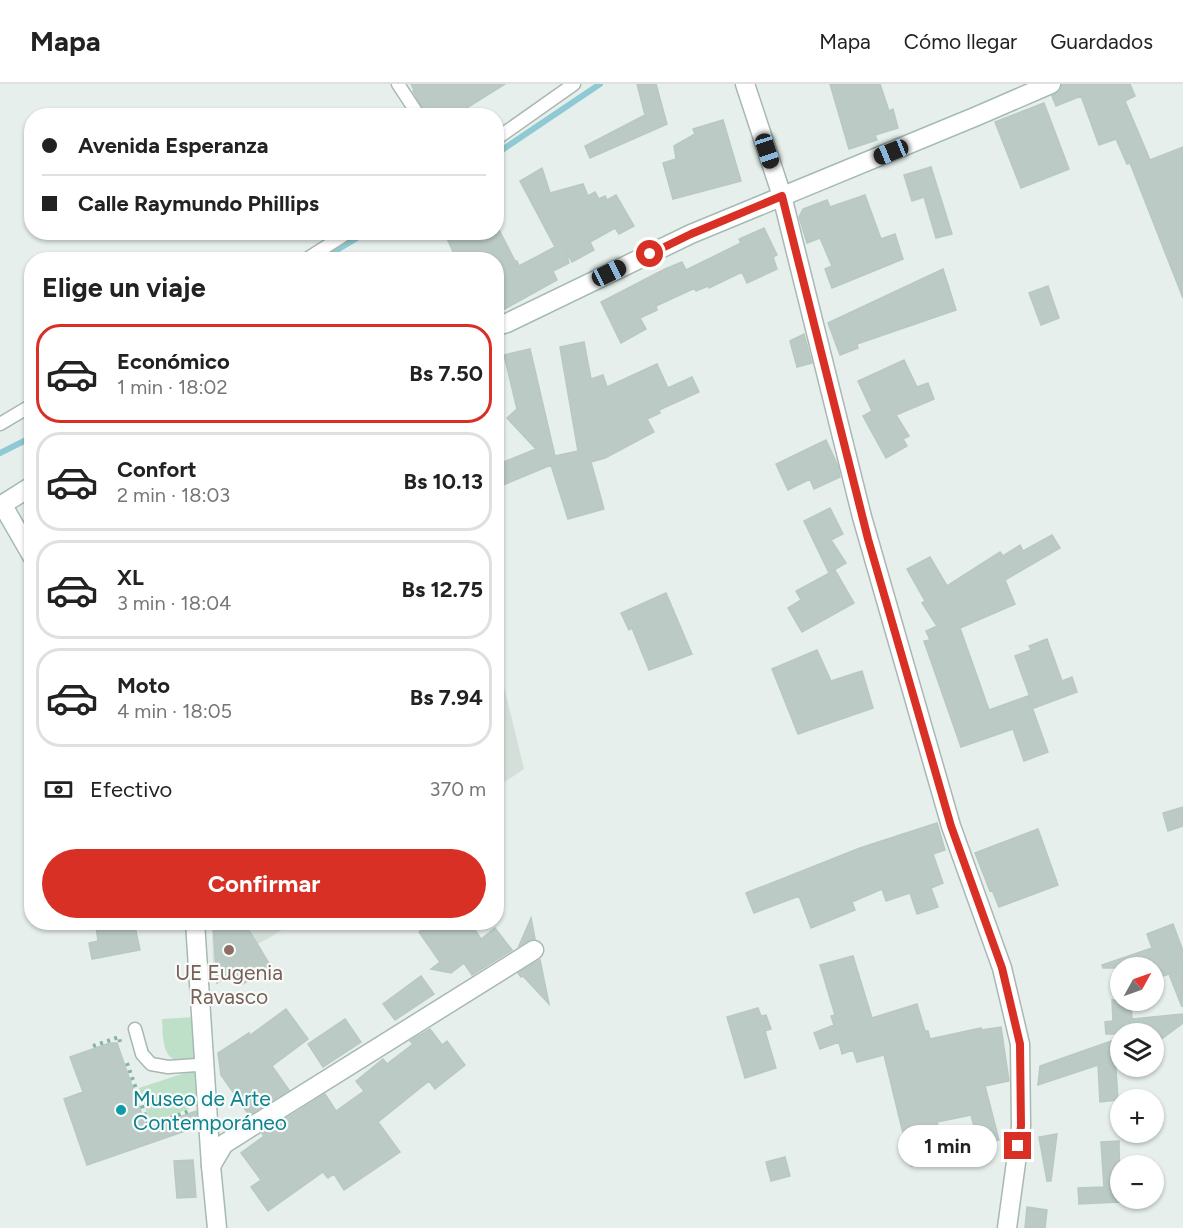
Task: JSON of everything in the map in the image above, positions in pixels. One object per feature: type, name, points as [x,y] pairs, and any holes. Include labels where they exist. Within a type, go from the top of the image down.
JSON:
[{"type":"street","points":[[745,84],[782,196],[862,517],[951,826],[1002,968],[1020,1044],[1021,1126],[1007,1228]]},
{"type":"street","points":[[504,324],[691,234],[1050,84]]},
{"type":"street","points":[[24,491],[1,505],[24,543]]},
{"type":"street","points":[[195,930],[217,1228]]},
{"type":"street","points":[[211,1166],[224,1144],[534,950]]},
{"type":"lane","points":[[398,84],[414,108]]},
{"type":"lane","points":[[504,133],[574,84]]},
{"type":"lane","points":[[318,252],[336,240]]},
{"type":"lane","points":[[0,424],[24,410]]},
{"type":"lane","points":[[135,1029],[142,1054],[151,1064],[168,1067],[197,1065],[204,1070]]},
{"type":"path","points":[[93,1046],[119,1037],[123,1048]]},
{"type":"path","points":[[126,1059],[149,1126],[195,1109]]},
{"type":"shaded area","points":[[504,686],[524,769],[504,782]]},
{"type":"shaded area","name":"UE Eugenia Ravasco","points":[[212,930],[282,930],[232,957],[213,970]]},
{"type":"green space","points":[[193,1017],[196,1059],[171,1058],[165,1048],[162,1019]]},
{"type":"green space","points":[[197,1069],[199,1105],[150,1123],[139,1088]]},
{"type":"building","points":[[411,84],[505,84],[467,108],[423,108]]},
{"type":"building","points":[[637,84],[656,84],[667,124],[590,158],[585,146],[645,115]]},
{"type":"building","points":[[830,84],[880,84],[889,111],[893,109],[898,128],[875,135],[877,140],[849,149]]},
{"type":"building","points":[[1062,84],[1130,84],[1135,96],[1125,101],[1150,160],[1183,147],[1183,298],[1130,163],[1127,164],[1116,139],[1099,145],[1081,96],[1056,106],[1052,96],[1060,91]]},
{"type":"building","points":[[1044,103],[1069,169],[1021,188],[995,122]]},
{"type":"building","points":[[723,120],[741,181],[673,199],[663,163],[676,159],[674,146],[695,134],[693,129]]},
{"type":"building","points":[[931,167],[952,234],[936,238],[924,197],[912,201],[904,175]]},
{"type":"building","points":[[542,168],[550,193],[583,184],[588,196],[595,192],[599,199],[605,196],[607,200],[616,195],[634,226],[619,234],[615,228],[590,242],[594,250],[572,262],[566,252],[569,263],[553,271],[557,280],[504,309],[504,252],[453,252],[448,240],[504,240],[519,266],[555,247],[520,181]]},
{"type":"building","points":[[865,195],[881,239],[895,234],[903,259],[832,288],[825,269],[832,266],[820,238],[807,243],[799,217],[803,209],[827,200],[830,207]]},
{"type":"building","points":[[764,228],[777,255],[773,257],[777,269],[747,283],[742,272],[709,288],[708,286],[696,291],[695,288],[656,306],[657,310],[640,318],[646,329],[621,343],[601,302],[682,262],[686,270],[741,243],[739,239]]},
{"type":"building","points":[[943,269],[956,310],[857,344],[858,348],[840,355],[828,323]]},
{"type":"building","points":[[1048,286],[1059,318],[1041,325],[1029,293]]},
{"type":"building","points":[[804,334],[812,363],[797,367],[790,341]]},
{"type":"building","points":[[584,342],[591,379],[603,375],[607,387],[657,364],[668,388],[692,377],[699,392],[659,410],[660,413],[647,419],[654,432],[605,458],[591,462],[604,509],[568,519],[551,465],[504,485],[504,462],[536,449],[507,418],[517,409],[504,355],[530,349],[555,456],[578,451],[560,347]]},
{"type":"building","points":[[904,360],[917,387],[928,383],[934,399],[896,415],[909,436],[903,439],[907,446],[886,458],[863,416],[872,411],[858,381]]},
{"type":"building","points":[[826,440],[838,466],[840,477],[814,489],[810,479],[788,490],[776,464]]},
{"type":"building","points":[[830,508],[843,534],[831,540],[846,563],[829,573],[804,521]]},
{"type":"building","points":[[1052,535],[1060,548],[1005,580],[1015,604],[960,628],[989,710],[1028,696],[1048,752],[1024,761],[1013,729],[961,747],[924,641],[930,640],[926,631],[937,626],[922,603],[925,601],[907,569],[930,557],[947,586],[1000,552],[1003,556],[1020,545],[1023,551]]},
{"type":"building","points":[[835,570],[854,603],[802,632],[788,608],[801,600],[796,591]]},
{"type":"building","points":[[666,593],[692,654],[649,670],[632,628],[629,630],[621,613]]},
{"type":"building","points":[[1047,639],[1062,681],[1072,677],[1077,692],[1034,708],[1015,656],[1031,650],[1029,646]]},
{"type":"building","points":[[817,650],[831,681],[862,671],[873,708],[798,734],[772,669]]},
{"type":"building","points":[[1183,807],[1183,826],[1168,831],[1163,813]]},
{"type":"building","points":[[937,823],[945,850],[933,854],[943,883],[931,888],[938,907],[917,914],[910,893],[886,901],[882,889],[852,902],[855,910],[811,928],[799,896],[754,913],[746,893],[860,848]]},
{"type":"building","points":[[1038,829],[1058,885],[999,907],[975,853]]},
{"type":"building","points":[[531,918],[535,939],[519,946]]},
{"type":"building","points":[[1173,924],[1183,951],[1182,1007],[1169,974],[1164,976],[1164,957],[1126,957],[1152,948],[1147,934]]},
{"type":"building","points":[[97,930],[136,930],[140,950],[92,959],[89,943],[98,941]]},
{"type":"building","points":[[213,930],[249,930],[270,965],[243,984],[234,971],[217,983]]},
{"type":"building","points":[[422,930],[475,930],[481,939],[492,930],[497,930],[512,950],[472,975],[464,963],[451,973],[431,969],[440,962],[419,932]]},
{"type":"building","points":[[853,956],[872,1018],[917,1004],[925,1031],[928,1031],[930,1039],[981,1028],[981,1030],[1001,1027],[1009,1081],[985,1086],[999,1140],[979,1145],[971,1115],[937,1122],[946,1158],[911,1166],[884,1055],[857,1062],[853,1050],[842,1054],[839,1042],[820,1049],[814,1033],[834,1025],[831,1016],[835,1015],[820,965]]},
{"type":"building","points":[[540,960],[549,1004],[518,973]]},
{"type":"building","points":[[1110,962],[1110,968],[1103,968],[1102,965]]},
{"type":"building","points":[[421,976],[434,994],[395,1020],[383,1004]]},
{"type":"building","points":[[758,1008],[761,1016],[766,1015],[771,1029],[765,1031],[776,1068],[745,1078],[727,1017]]},
{"type":"building","points":[[286,1009],[308,1039],[272,1066],[289,1090],[249,1115],[221,1075],[218,1053],[249,1033],[249,1036]]},
{"type":"building","points":[[1113,1011],[1132,1011],[1132,1019],[1183,1014],[1183,1023],[1164,1037],[1164,1023],[1110,1023],[1110,1034],[1106,1034],[1105,1022],[1113,1021]]},
{"type":"building","points":[[345,1019],[361,1042],[323,1067],[308,1044]]},
{"type":"building","points":[[430,1029],[442,1045],[447,1041],[465,1065],[435,1089],[429,1081],[378,1122],[400,1152],[344,1190],[334,1174],[328,1178],[323,1172],[268,1211],[251,1187],[261,1180],[241,1153],[264,1136],[262,1134],[325,1094],[336,1111],[364,1091],[356,1081],[383,1059],[387,1064],[413,1044],[410,1041]]},
{"type":"building","points":[[1110,1041],[1110,1077],[1116,1077],[1117,1089],[1110,1089],[1110,1101],[1100,1102],[1098,1065],[1038,1085],[1040,1066]]},
{"type":"building","points":[[110,1043],[117,1043],[147,1129],[196,1111],[197,1127],[87,1165],[64,1099],[83,1092],[70,1057]]},
{"type":"building","points":[[1057,1134],[1051,1181],[1047,1181],[1039,1137]]},
{"type":"building","points":[[1101,1142],[1119,1143],[1119,1155],[1110,1155],[1110,1202],[1079,1204],[1078,1188],[1104,1187]]},
{"type":"building","points":[[785,1157],[790,1176],[771,1181],[766,1162]]},
{"type":"building","points":[[193,1160],[196,1197],[177,1198],[174,1161]]},
{"type":"building","points":[[1027,1207],[1047,1210],[1045,1228],[1025,1228]]},
{"type":"waterway","points":[[504,149],[600,84]]},
{"type":"waterway","points":[[333,252],[354,240]]},
{"type":"waterway","points":[[0,453],[24,441]]},
{"type":"place","name":"UE Eugenia Ravasco","points":[[229,950]]},
{"type":"place","name":"Museo de Arte Contemporáneo","points":[[121,1110]]},
{"type":"route","points":[[650,254],[691,234],[782,196],[868,539],[951,826],[1002,968],[1020,1044],[1021,1126],[1018,1146]]}]
